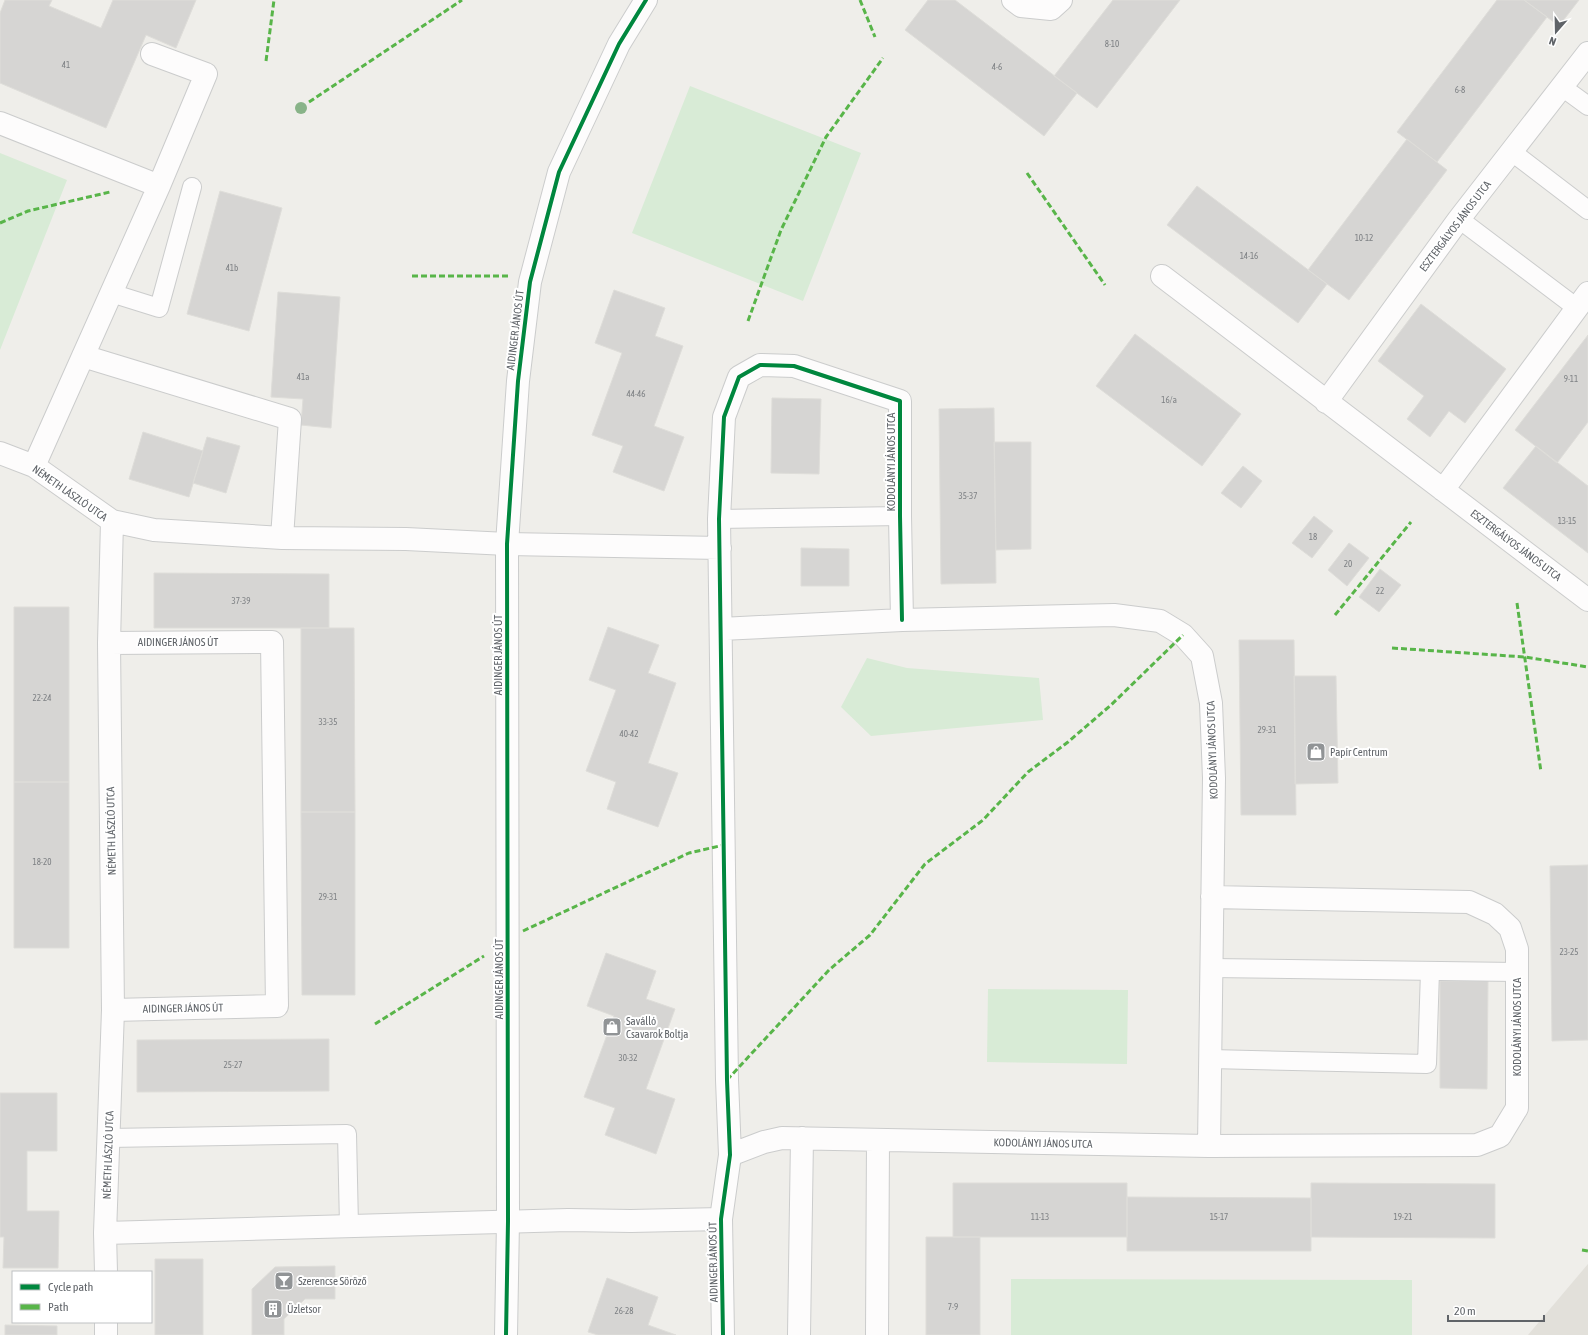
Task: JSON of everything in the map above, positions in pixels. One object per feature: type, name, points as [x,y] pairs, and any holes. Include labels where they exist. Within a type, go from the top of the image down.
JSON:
[{"type":"street","name":"AIDINGER JÁNOS ÚT","points":[[506,1335],[508,1221],[507,544],[518,381],[530,282],[559,172],[619,44],[646,0]]},
{"type":"street","points":[[1012,0],[1021,6],[1051,9],[1061,0]]},
{"type":"street","name":"ESZTERGÁLYOS JÁNOS UTCA","points":[[1326,402],[1460,219],[1588,53]]},
{"type":"street","points":[[34,466],[159,186],[206,74],[152,54]]},
{"type":"street","points":[[0,123],[159,186]]},
{"type":"street","name":"ESZTERGÁLYOS JÁNOS UTCA","points":[[1162,276],[1588,600]]},
{"type":"street","points":[[1443,490],[1582,300]]},
{"type":"street","points":[[83,356],[290,419],[282,538]]},
{"type":"street","name":"AIDINGER JÁNOS ÚT","points":[[723,1335],[721,1219],[730,1155],[727,1080],[720,519],[724,417],[739,377],[760,365]]},
{"type":"street","name":"KODOLÁNYI JÁNOS UTCA","points":[[760,365],[794,366],[900,401],[902,620],[1114,615],[1160,621],[1183,635],[1202,656],[1211,703],[1214,778],[1209,1146]]},
{"type":"street","name":"NÉMETH LÁSZLÓ UTCA","points":[[0,453],[34,466],[112,521],[109,643],[113,1010],[105,1233],[106,1271]]},
{"type":"street","points":[[112,521],[154,530],[282,538],[406,539],[507,544],[720,548]]},
{"type":"street","points":[[721,629],[902,620]]},
{"type":"street","name":"AIDINGER JÁNOS ÚT","points":[[109,643],[272,642],[277,1006],[113,1010]]},
{"type":"street","name":"KODOLÁNYI JÁNOS UTCA","points":[[730,1155],[764,1142],[782,1138],[1209,1146],[1477,1144],[1500,1136],[1517,1108],[1517,948],[1510,928],[1495,914],[1469,902],[1212,897]]},
{"type":"street","points":[[799,1335],[802,1138]]},
{"type":"street","points":[[877,1335],[878,1140]]},
{"type":"street","name":"AIDINGER JÁNOS ÚT","points":[[105,1233],[508,1221],[721,1219]]},
{"type":"street","points":[[106,1323],[106,1335]]},
{"type":"lane","points":[[1562,87],[1588,106]]},
{"type":"lane","points":[[1512,152],[1588,210]]},
{"type":"lane","points":[[111,294],[159,308],[192,187]]},
{"type":"lane","points":[[1460,219],[1582,300]]},
{"type":"lane","points":[[720,519],[900,516]]},
{"type":"lane","points":[[1211,968],[1516,972]]},
{"type":"lane","points":[[1210,1059],[1427,1064],[1430,970]]},
{"type":"lane","points":[[109,1138],[347,1134],[349,1226]]},
{"type":"shaded area","points":[[1588,1264],[1588,1335],[1528,1335]]},
{"type":"green space","points":[[690,86],[861,153],[803,301],[632,233]]},
{"type":"green space","points":[[0,153],[67,180],[0,350]]},
{"type":"green space","points":[[867,658],[907,668],[1039,678],[1043,720],[871,736],[841,707]]},
{"type":"green space","points":[[988,989],[1128,990],[1127,1064],[987,1062]]},
{"type":"green space","points":[[1011,1279],[1412,1280],[1412,1335],[1011,1335]]},
{"type":"building","points":[[5,0],[52,0],[49,6],[101,28],[113,0],[196,0],[176,48],[146,35],[106,128],[0,83],[0,13]]},
{"type":"building","points":[[928,0],[955,0],[1077,93],[1044,136],[905,30]]},
{"type":"building","points":[[1113,0],[1180,0],[1097,108],[1054,76]]},
{"type":"building","points":[[1497,0],[1524,0],[1547,17],[1437,162],[1397,132]]},
{"type":"building","points":[[1524,0],[1579,0],[1559,26]]},
{"type":"building","points":[[1407,139],[1447,170],[1349,300],[1308,270]]},
{"type":"building","points":[[1197,186],[1327,284],[1298,323],[1167,225]]},
{"type":"building","points":[[220,191],[282,208],[249,331],[187,314]]},
{"type":"building","points":[[614,290],[665,308],[655,336],[683,346],[654,426],[684,437],[664,491],[613,472],[623,446],[592,435],[622,353],[595,343]]},
{"type":"building","points":[[278,292],[340,297],[331,428],[301,425],[303,399],[271,397]]},
{"type":"building","points":[[1421,304],[1506,369],[1465,423],[1449,411],[1430,437],[1407,419],[1424,396],[1378,361]]},
{"type":"building","points":[[1135,334],[1241,414],[1202,466],[1096,386]]},
{"type":"building","points":[[1588,335],[1588,422],[1557,463],[1515,430]]},
{"type":"building","points":[[772,398],[821,399],[819,474],[771,473]]},
{"type":"building","points":[[994,408],[996,583],[941,584],[939,409]]},
{"type":"building","points":[[143,432],[203,451],[189,497],[129,479]]},
{"type":"building","points":[[207,437],[240,446],[226,493],[193,483]]},
{"type":"building","points":[[994,442],[1031,442],[1031,549],[996,550]]},
{"type":"building","points":[[1536,446],[1588,486],[1588,553],[1503,488]]},
{"type":"building","points":[[1243,466],[1262,481],[1241,508],[1221,493]]},
{"type":"building","points":[[1314,516],[1333,531],[1312,558],[1292,543]]},
{"type":"building","points":[[1349,543],[1369,558],[1347,586],[1328,570]]},
{"type":"building","points":[[801,548],[849,549],[849,586],[801,586]]},
{"type":"building","points":[[1380,569],[1401,585],[1379,612],[1359,597]]},
{"type":"building","points":[[154,573],[329,574],[329,628],[154,628]]},
{"type":"building","points":[[14,607],[69,607],[69,782],[14,782]]},
{"type":"building","points":[[608,627],[659,645],[648,673],[676,683],[648,763],[678,773],[658,827],[607,809],[616,782],[586,771],[616,690],[589,680]]},
{"type":"building","points":[[301,628],[354,628],[355,812],[301,812]]},
{"type":"building","points":[[1239,640],[1294,640],[1296,815],[1241,815]]},
{"type":"building","name":"Papír Centrum","points":[[1294,676],[1336,676],[1338,783],[1295,784]]},
{"type":"building","points":[[14,782],[69,782],[69,948],[14,948]]},
{"type":"building","points":[[301,812],[355,812],[355,995],[302,995]]},
{"type":"building","points":[[1588,865],[1588,1040],[1552,1041],[1550,866]]},
{"type":"building","points":[[606,953],[656,971],[646,999],[675,1009],[646,1089],[675,1099],[656,1154],[605,1135],[615,1108],[584,1097],[614,1016],[587,1006]]},
{"type":"building","points":[[1440,981],[1488,981],[1487,1089],[1440,1088]]},
{"type":"building","points":[[329,1039],[329,1091],[137,1092],[137,1040]]},
{"type":"building","points":[[0,1093],[57,1093],[57,1151],[27,1151],[27,1211],[59,1211],[58,1268],[3,1268],[4,1237],[0,1237]]},
{"type":"building","points":[[953,1183],[1127,1183],[1127,1237],[953,1237]]},
{"type":"building","points":[[1311,1183],[1495,1184],[1495,1238],[1311,1237]]},
{"type":"building","points":[[1127,1197],[1311,1198],[1311,1251],[1127,1251]]},
{"type":"building","points":[[926,1237],[980,1237],[980,1335],[926,1335]]},
{"type":"building","points":[[155,1259],[203,1259],[203,1335],[155,1335]]},
{"type":"building","name":"Üzletsor","points":[[335,1266],[335,1299],[305,1299],[284,1319],[284,1335],[252,1335],[252,1289],[275,1267]]},
{"type":"building","points":[[607,1278],[658,1297],[648,1325],[676,1335],[598,1335],[588,1332]]},
{"type":"building","points":[[5,1325],[57,1326],[57,1335],[5,1335]]},
{"type":"marked path","points":[[266,61],[274,0]]},
{"type":"marked path","points":[[309,102],[462,0]]},
{"type":"marked path","points":[[860,0],[875,37]]},
{"type":"marked path","points":[[748,321],[781,230],[826,137],[883,58]]},
{"type":"marked path","points":[[1027,173],[1105,285]]},
{"type":"marked path","points":[[0,223],[28,211],[110,192]]},
{"type":"marked path","points":[[412,276],[508,276]]},
{"type":"marked path","points":[[1335,615],[1411,522]]},
{"type":"marked path","points":[[1517,603],[1541,772]]},
{"type":"marked path","points":[[727,1080],[829,970],[870,935],[925,864],[983,820],[1028,772],[1068,742],[1111,705],[1183,635]]},
{"type":"marked path","points":[[1392,648],[1525,657],[1588,667]]},
{"type":"marked path","points":[[523,931],[689,853],[724,845]]},
{"type":"marked path","points":[[375,1024],[484,956]]},
{"type":"marked path","points":[[1582,1250],[1588,1251]]},
{"type":"cycle path","points":[[506,1335],[508,1221],[507,544],[518,381],[530,282],[559,172],[619,44],[646,0]]},
{"type":"cycle path","points":[[723,1335],[721,1219],[730,1155],[727,1080],[719,519],[724,417],[739,377],[760,365],[794,366],[900,401],[902,620]]},
{"type":"place","name":"Papír Centrum","points":[[1316,752]]},
{"type":"place","name":"Saválló Csavarok Boltja","points":[[612,1027]]},
{"type":"place","name":"Szerencse Söröző","points":[[284,1281]]},
{"type":"place","name":"Üzletsor","points":[[273,1309]]}]
